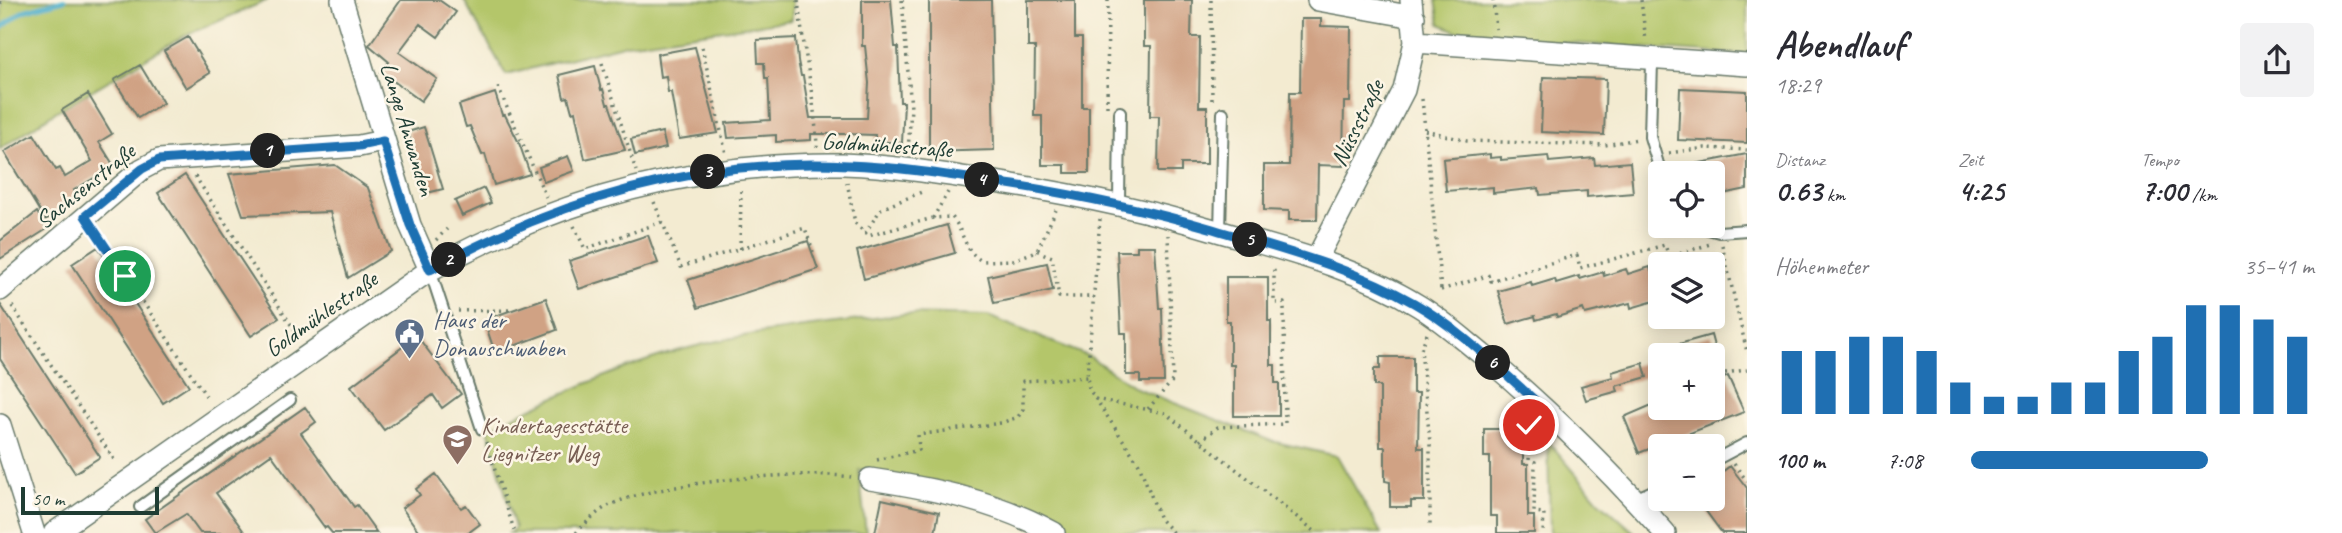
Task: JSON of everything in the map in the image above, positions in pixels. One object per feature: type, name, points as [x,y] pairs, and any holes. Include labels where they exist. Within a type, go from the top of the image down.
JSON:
[{"type":"street","name":"Lange Anwanden","points":[[342,0],[410,225],[430,270]]},
{"type":"street","points":[[1318,0],[1413,9]]},
{"type":"street","name":"Nüssstraße","points":[[1316,260],[1398,107],[1415,42],[1413,9]]},
{"type":"street","points":[[1415,42],[1747,65]]},
{"type":"street","name":"Sachsenstraße","points":[[0,290],[142,169],[159,160],[182,156],[359,146],[383,141]]},
{"type":"street","name":"Goldmühlestraße","points":[[54,533],[430,270],[491,238],[552,212],[646,190],[817,165],[907,169],[1110,201],[1316,260],[1366,278],[1440,321],[1544,408],[1665,533]]},
{"type":"street","points":[[0,425],[34,533]]},
{"type":"street","points":[[871,470],[978,500],[1054,533]]},
{"type":"lane","points":[[1651,60],[1650,137],[1656,161]]},
{"type":"lane","points":[[1110,201],[1120,112]]},
{"type":"lane","points":[[1220,232],[1223,113]]},
{"type":"lane","points":[[1725,232],[1747,230]]},
{"type":"lane","points":[[430,270],[482,429]]},
{"type":"lane","points":[[140,507],[290,400]]},
{"type":"lane","points":[[202,429],[217,452]]},
{"type":"lane","points":[[1725,455],[1747,443]]},
{"type":"lane","points":[[1635,499],[1648,492]]},
{"type":"path","points":[[0,3],[5,0]]},
{"type":"path","points":[[798,0],[815,111],[817,165]]},
{"type":"path","points":[[902,0],[911,108],[907,169]]},
{"type":"path","points":[[1107,114],[1108,0]]},
{"type":"path","points":[[1210,0],[1210,43]]},
{"type":"path","points":[[1493,0],[1499,49]]},
{"type":"path","points":[[1641,0],[1651,60]]},
{"type":"path","points":[[702,47],[735,176],[740,249]]},
{"type":"path","points":[[602,62],[646,190],[681,267],[805,228],[813,252]]},
{"type":"path","points":[[498,87],[552,212]]},
{"type":"path","points":[[1421,93],[1441,290],[1440,321],[1421,349],[1430,443],[1430,527]]},
{"type":"path","points":[[1425,130],[1466,141],[1605,145],[1650,137]]},
{"type":"path","points":[[1654,155],[1704,148],[1747,150]]},
{"type":"path","points":[[182,156],[297,334]]},
{"type":"path","points":[[846,179],[855,223],[868,236],[933,218],[952,217],[961,228],[964,244],[982,261],[1013,260],[1037,251],[1052,257],[1059,297],[1094,297]]},
{"type":"path","points":[[865,233],[881,209],[928,189]]},
{"type":"path","points":[[933,218],[948,192]]},
{"type":"path","points":[[1110,201],[1094,297],[1087,377],[1095,399],[1139,464],[1160,519],[1173,533]]},
{"type":"path","points":[[1037,251],[1057,209]]},
{"type":"path","points":[[85,216],[206,396]]},
{"type":"path","points":[[1148,409],[1173,380],[1167,216]]},
{"type":"path","points":[[572,221],[585,249],[662,222]]},
{"type":"path","points":[[434,243],[447,229]]},
{"type":"path","points":[[1441,290],[1490,275],[1491,281],[1577,255],[1580,268],[1665,245],[1668,257],[1721,239],[1747,352]]},
{"type":"path","points":[[1200,440],[1218,427],[1285,424],[1284,303],[1274,303],[1274,275]]},
{"type":"path","points":[[0,290],[115,461]]},
{"type":"path","points":[[464,310],[512,310]]},
{"type":"path","points":[[1725,373],[1747,370]]},
{"type":"path","points":[[576,533],[608,506],[651,494],[741,478],[871,470],[919,450],[918,435],[1001,423],[1018,417],[1023,409],[1023,380],[1087,377]]},
{"type":"path","points":[[1095,399],[1165,413],[1317,533]]},
{"type":"path","points":[[1543,533],[1544,513],[1534,512],[1535,462],[1529,460],[1529,425],[1544,408]]},
{"type":"path","points":[[482,429],[515,533]]},
{"type":"path","points":[[1738,468],[1747,481]]},
{"type":"green space","points":[[2,0],[268,0],[186,35],[57,111],[0,149]]},
{"type":"green space","points":[[464,0],[792,0],[792,20],[626,44],[506,75]]},
{"type":"green space","points":[[1436,0],[1747,0],[1747,55],[1468,36],[1440,24]]},
{"type":"green space","points":[[905,314],[988,316],[1090,357],[1136,388],[1271,441],[1337,456],[1381,533],[1080,533],[1033,507],[960,486],[859,470],[866,533],[509,533],[515,528],[488,429],[597,379],[641,362],[693,347],[784,330]]},
{"type":"green space","points":[[1548,441],[1598,500],[1635,533],[1550,533]]},
{"type":"building","points":[[401,0],[439,0],[456,12],[438,37],[420,24],[399,52],[437,79],[421,101],[381,72],[389,62],[369,45]]},
{"type":"building","points":[[862,0],[891,0],[895,47],[898,47],[900,102],[904,102],[902,143],[875,141],[875,135],[845,134],[811,134],[811,140],[776,142],[776,135],[728,138],[726,123],[770,120],[768,78],[765,78],[764,63],[758,63],[757,40],[796,38],[810,118],[867,118],[869,83],[865,46],[862,46]]},
{"type":"building","points":[[929,0],[991,0],[994,150],[929,152]]},
{"type":"building","points":[[1028,0],[1075,0],[1075,38],[1082,38],[1082,107],[1089,107],[1089,173],[1065,173],[1065,165],[1042,165],[1042,116],[1034,116],[1035,47],[1028,47]]},
{"type":"building","points":[[1144,0],[1192,0],[1191,37],[1200,37],[1199,107],[1207,107],[1207,164],[1181,164],[1181,172],[1158,172],[1159,116],[1150,116],[1151,46],[1144,46]]},
{"type":"building","points":[[1301,19],[1321,19],[1321,26],[1351,27],[1350,102],[1344,102],[1343,166],[1318,165],[1317,220],[1289,220],[1289,211],[1264,210],[1264,165],[1289,165],[1290,92],[1300,92]]},
{"type":"building","points":[[188,37],[210,73],[186,88],[164,51]]},
{"type":"building","points":[[695,47],[718,133],[679,139],[671,92],[668,92],[666,76],[660,77],[657,54]]},
{"type":"building","points":[[140,65],[163,103],[138,118],[114,80]]},
{"type":"building","points":[[595,66],[601,90],[603,89],[625,150],[585,159],[575,111],[572,112],[568,97],[564,98],[559,75]]},
{"type":"building","points":[[1543,77],[1606,79],[1604,135],[1541,132]]},
{"type":"building","points":[[1680,88],[1747,91],[1747,143],[1678,140]]},
{"type":"building","points":[[495,93],[502,115],[505,115],[519,143],[530,174],[494,185],[485,154],[482,155],[470,126],[466,127],[459,105]]},
{"type":"building","points":[[88,94],[112,134],[99,142],[114,166],[74,190],[79,199],[45,220],[4,152],[34,134],[56,170],[60,168],[65,177],[92,161],[62,110]]},
{"type":"building","points":[[424,127],[443,189],[427,193],[408,132]]},
{"type":"building","points":[[662,132],[666,148],[635,155],[631,139]]},
{"type":"building","points":[[1490,154],[1490,158],[1501,157],[1501,160],[1548,156],[1549,162],[1594,158],[1595,165],[1630,162],[1633,193],[1587,197],[1587,191],[1540,195],[1539,188],[1493,193],[1493,187],[1446,191],[1443,159]]},
{"type":"building","points":[[1747,154],[1747,189],[1725,194],[1725,161],[1710,161]]},
{"type":"building","points":[[568,156],[574,171],[544,182],[539,167]]},
{"type":"building","points":[[335,165],[368,188],[391,251],[348,278],[330,212],[243,215],[229,174]]},
{"type":"building","points":[[185,175],[279,318],[251,336],[158,193]]},
{"type":"building","points":[[484,188],[491,203],[462,216],[455,201]]},
{"type":"building","points":[[37,212],[47,229],[0,259],[0,241]]},
{"type":"building","points":[[947,225],[955,253],[864,279],[857,251]]},
{"type":"building","points":[[648,235],[658,263],[579,289],[569,261]]},
{"type":"building","points":[[808,241],[818,269],[698,308],[688,280]]},
{"type":"building","points":[[1137,246],[1155,246],[1159,308],[1162,308],[1164,382],[1140,382],[1140,375],[1126,375],[1126,333],[1121,333],[1117,251],[1137,251]]},
{"type":"building","points":[[98,247],[189,386],[163,403],[72,264]]},
{"type":"building","points":[[1047,263],[1053,290],[994,303],[988,276]]},
{"type":"building","points":[[1648,268],[1648,303],[1631,308],[1630,303],[1585,314],[1583,309],[1536,320],[1535,316],[1508,324],[1498,291],[1531,282],[1532,286],[1555,279],[1556,283],[1603,272],[1604,276],[1626,269],[1628,274]]},
{"type":"building","points":[[1226,277],[1268,277],[1271,365],[1275,365],[1275,383],[1279,383],[1279,416],[1234,416],[1234,365],[1230,365],[1230,321],[1226,321]]},
{"type":"building","points":[[546,298],[557,330],[495,353],[484,320]]},
{"type":"building","points":[[0,304],[100,457],[75,473],[0,359]]},
{"type":"building","points":[[1711,335],[1713,343],[1682,343]]},
{"type":"building","name":"Haus der Donauschwaben","points":[[417,336],[461,394],[442,408],[433,395],[384,430],[351,386]]},
{"type":"building","points":[[1380,357],[1413,357],[1413,393],[1419,393],[1418,448],[1424,448],[1424,501],[1411,501],[1411,507],[1390,507],[1390,482],[1385,481],[1385,447],[1380,447],[1380,386],[1374,386],[1374,369],[1380,369]]},
{"type":"building","points":[[1643,363],[1647,377],[1616,386],[1618,391],[1586,400],[1581,386],[1613,377],[1612,372]]},
{"type":"building","points":[[1728,376],[1744,412],[1725,419],[1725,377]]},
{"type":"building","points":[[305,407],[316,422],[301,433],[354,507],[357,505],[377,533],[332,533],[325,528],[271,454],[216,493],[245,533],[200,533],[186,514],[155,533],[145,519]]},
{"type":"building","points":[[1648,407],[1648,420],[1724,420],[1688,434],[1648,434],[1648,449],[1639,453],[1624,417]]},
{"type":"building","points":[[1484,429],[1523,429],[1523,464],[1528,464],[1528,516],[1534,516],[1534,533],[1497,533],[1497,516],[1490,516],[1490,457],[1484,457]]},
{"type":"building","points":[[1730,466],[1747,488],[1747,533],[1722,533],[1706,511],[1725,511],[1725,470]]},
{"type":"building","points":[[436,474],[461,508],[466,505],[480,524],[468,533],[420,533],[402,508],[420,495],[416,489]]},
{"type":"building","points":[[882,499],[939,512],[935,533],[875,533]]},
{"type":"waterway","points":[[0,29],[23,11],[64,0]]},
{"type":"place","name":"Haus der Donauschwaben","points":[[410,361]]},
{"type":"place","name":"Kindertagesstätte Liegnitzer Weg","points":[[458,466]]},
{"type":"route","points":[[125,276],[85,216],[142,169],[171,157],[359,146],[383,141],[410,225],[430,270],[535,218],[648,183],[730,170],[791,166],[845,164],[907,169],[1106,200],[1304,256],[1366,278],[1435,317],[1544,408],[1529,425]]}]
